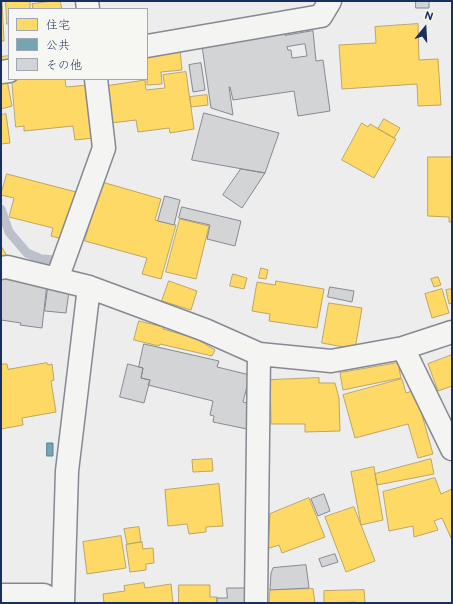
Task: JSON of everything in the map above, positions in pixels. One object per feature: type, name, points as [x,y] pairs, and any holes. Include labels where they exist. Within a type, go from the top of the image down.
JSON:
[{"type":"street","points":[[148,46],[321,16],[330,1]]},
{"type":"street","points":[[58,279],[104,148],[96,80]]},
{"type":"street","points":[[1,268],[8,268],[89,287],[205,330],[260,354],[331,361],[404,348],[452,332]]},
{"type":"street","points":[[63,603],[67,471],[89,287]]},
{"type":"street","points":[[404,348],[452,449]]},
{"type":"street","points":[[256,603],[260,354]]},
{"type":"street","points":[[1,596],[44,595],[57,603]]},
{"type":"building: 住宅","points":[[2,1],[4,41],[1,41]]},
{"type":"building: 住宅","points":[[6,1],[30,1],[30,8],[8,8],[7,24]]},
{"type":"building: 住宅","points":[[60,1],[62,8],[33,8],[32,4]]},
{"type":"building: 住宅","points":[[418,24],[419,60],[438,59],[441,105],[418,106],[417,84],[342,89],[339,45],[376,43],[375,27]]},
{"type":"building: 住宅","points":[[180,50],[182,70],[161,72],[162,84],[147,85],[148,54]]},
{"type":"building: 住宅","points":[[8,56],[8,62],[2,64],[1,57]]},
{"type":"building: 住宅","points":[[186,72],[194,129],[170,133],[169,128],[138,132],[136,120],[111,123],[105,86],[145,80],[146,90],[165,88],[163,75]]},
{"type":"building: 住宅","points":[[7,80],[12,106],[1,109],[1,82]]},
{"type":"building: 住宅","points":[[12,80],[65,80],[66,87],[88,85],[93,138],[75,140],[73,126],[24,131],[24,126],[16,127]]},
{"type":"building: 住宅","points":[[207,95],[208,105],[191,107],[190,97]]},
{"type":"building: 住宅","points":[[6,114],[10,143],[1,144],[1,115]]},
{"type":"building: 住宅","points":[[384,119],[400,128],[394,138],[378,129]]},
{"type":"building: 住宅","points":[[362,123],[368,127],[370,124],[396,139],[374,178],[342,160]]},
{"type":"building: 住宅","points":[[428,157],[452,157],[452,222],[449,222],[449,217],[428,216]]},
{"type":"building: 住宅","points":[[7,174],[80,193],[67,240],[51,236],[53,228],[9,217],[14,198],[1,195]]},
{"type":"building: 住宅","points":[[102,182],[161,199],[155,220],[176,225],[161,279],[142,274],[147,258],[85,241]]},
{"type":"building: 住宅","points":[[180,219],[209,226],[196,279],[166,272]]},
{"type":"building: 住宅","points":[[1,246],[7,256],[1,256]]},
{"type":"building: 住宅","points":[[261,268],[268,270],[266,279],[259,278]]},
{"type":"building: 住宅","points":[[233,274],[247,278],[244,289],[230,286]]},
{"type":"building: 住宅","points":[[438,277],[441,285],[434,287],[431,279]]},
{"type":"building: 住宅","points":[[169,281],[197,291],[191,310],[162,301]]},
{"type":"building: 住宅","points":[[276,281],[324,289],[317,328],[269,321],[270,314],[252,311],[257,282],[275,285]]},
{"type":"building: 住宅","points":[[442,289],[449,313],[432,318],[425,294]]},
{"type":"building: 住宅","points":[[452,289],[452,303],[449,304],[446,290]]},
{"type":"building: 住宅","points":[[329,303],[362,308],[355,349],[322,343]]},
{"type":"building: 住宅","points":[[139,321],[164,327],[163,329],[197,339],[215,350],[212,356],[160,344],[159,346],[134,340]]},
{"type":"building: 住宅","points":[[452,355],[452,386],[438,391],[428,364]]},
{"type":"building: 住宅","points":[[47,363],[48,365],[52,364],[54,380],[51,381],[56,412],[22,418],[23,425],[1,429],[1,364],[7,364],[8,369]]},
{"type":"building: 住宅","points":[[398,363],[401,378],[343,390],[340,373]]},
{"type":"building: 住宅","points":[[319,378],[319,383],[335,383],[339,398],[340,431],[305,432],[305,424],[271,424],[270,380]]},
{"type":"building: 住宅","points":[[402,379],[406,393],[415,390],[433,454],[418,458],[408,424],[355,438],[343,395]]},
{"type":"building: 住宅","points":[[212,459],[213,471],[193,472],[192,460]]},
{"type":"building: 住宅","points":[[431,459],[434,474],[377,485],[375,474]]},
{"type":"building: 住宅","points":[[374,467],[383,520],[361,525],[351,472]]},
{"type":"building: 住宅","points":[[435,478],[441,494],[452,489],[452,540],[442,518],[434,521],[438,530],[414,537],[413,526],[389,531],[383,492]]},
{"type":"building: 住宅","points":[[219,484],[223,526],[206,527],[206,532],[189,534],[187,524],[168,526],[165,490]]},
{"type":"building: 住宅","points":[[309,498],[325,537],[282,553],[279,545],[270,548],[268,547],[270,514]]},
{"type":"building: 住宅","points":[[354,507],[375,561],[346,572],[325,517]]},
{"type":"building: 住宅","points":[[139,527],[141,542],[127,544],[124,529]]},
{"type":"building: 住宅","points":[[121,536],[126,568],[87,574],[83,542]]},
{"type":"building: 住宅","points":[[142,542],[143,549],[153,548],[154,563],[146,564],[146,570],[130,572],[126,545]]},
{"type":"building: 住宅","points":[[144,583],[145,588],[171,584],[173,603],[104,603],[103,594],[125,591],[124,586]]},
{"type":"building: 住宅","points":[[179,585],[210,585],[210,597],[217,597],[217,603],[179,603]]},
{"type":"building: 住宅","points":[[313,589],[315,603],[269,603],[270,590]]},
{"type":"building: 住宅","points":[[364,590],[365,603],[324,603],[324,591]]},
{"type":"building: 公共","points":[[47,443],[53,443],[53,456],[47,456]]},
{"type":"building: その他","points":[[416,1],[429,1],[429,8],[416,8]]},
{"type":"building: その他","points":[[313,31],[316,61],[323,60],[330,111],[298,116],[294,91],[233,100],[230,87],[233,115],[211,108],[202,46],[285,33],[285,35]],"holes":[[[305,44],[307,56],[292,58],[291,50],[288,50],[287,47]]]},
{"type":"building: その他","points":[[201,63],[205,90],[193,92],[189,65]]},
{"type":"building: その他","points":[[204,113],[279,133],[265,173],[192,160]]},
{"type":"building: その他","points":[[241,169],[265,173],[242,208],[223,195]]},
{"type":"building: その他","points":[[165,196],[180,200],[174,225],[158,221]]},
{"type":"building: その他","points":[[182,207],[241,221],[235,246],[207,239],[210,225],[179,218]]},
{"type":"building: その他","points":[[1,279],[47,283],[42,328],[20,325],[21,323],[1,320]]},
{"type":"building: その他","points":[[330,287],[354,291],[352,302],[328,297]]},
{"type":"building: その他","points":[[48,288],[69,291],[66,313],[45,311]]},
{"type":"building: その他","points":[[144,344],[219,361],[217,367],[250,375],[243,402],[251,404],[247,429],[213,422],[214,416],[210,415],[213,401],[148,385],[150,380],[141,378],[143,368],[139,367]]},
{"type":"building: その他","points":[[128,364],[143,368],[141,378],[150,380],[144,403],[120,397]]},
{"type":"building: その他","points":[[324,494],[330,511],[318,516],[311,499]]},
{"type":"building: その他","points":[[335,554],[338,562],[322,567],[319,559]]},
{"type":"building: その他","points":[[306,565],[309,588],[270,590],[271,573],[273,568]]},
{"type":"building: その他","points":[[227,588],[248,588],[248,603],[217,603],[217,598],[227,598]]},
{"type":"waterway","points":[[1,209],[9,232],[27,253],[41,259],[58,260]]}]
